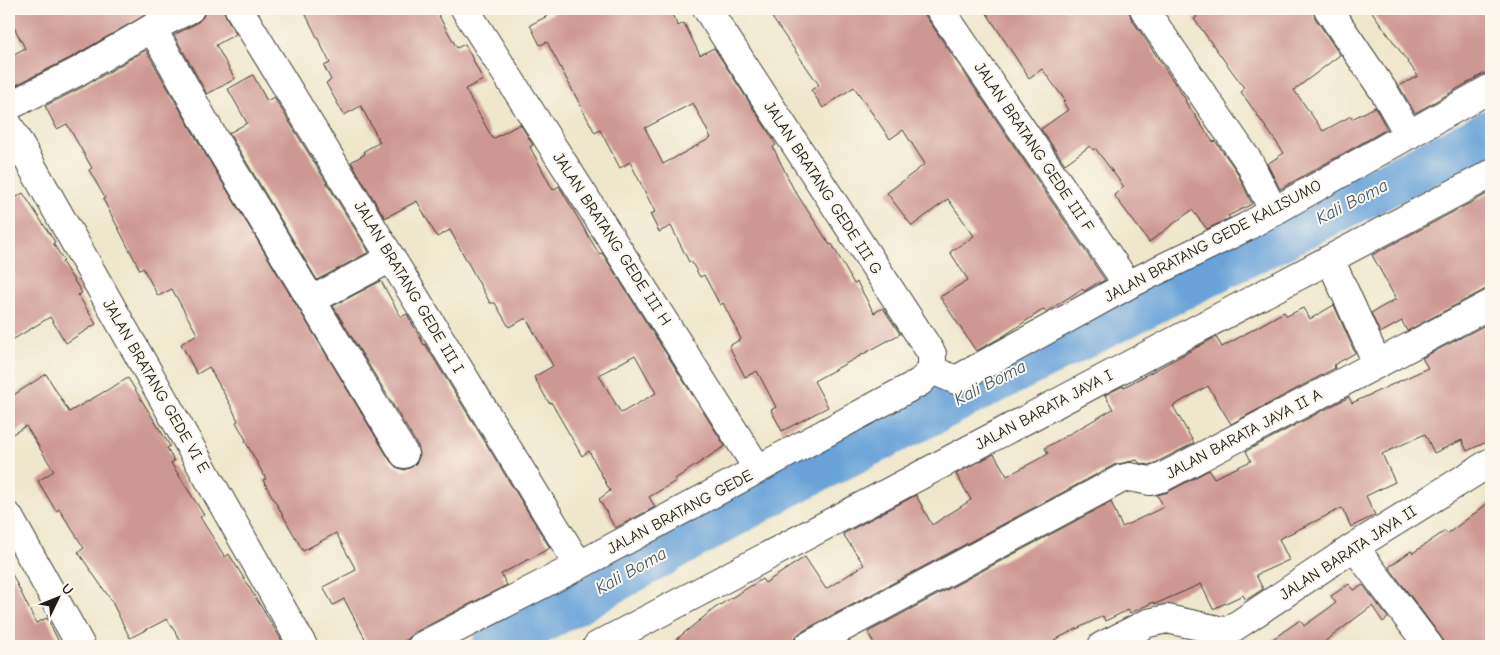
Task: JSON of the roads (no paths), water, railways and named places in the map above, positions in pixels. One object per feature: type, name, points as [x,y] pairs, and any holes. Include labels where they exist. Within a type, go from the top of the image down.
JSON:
[{"type":"street","points":[[9,106],[77,72],[152,28],[190,9]]},
{"type":"street","name":"JALAN BRATANG GEDE III I","points":[[239,9],[580,565]]},
{"type":"street","name":"JALAN BRATANG GEDE III H","points":[[465,9],[758,469]]},
{"type":"street","name":"JALAN BRATANG GEDE III G","points":[[707,9],[932,354],[932,370]]},
{"type":"street","name":"JALAN BRATANG GEDE III F","points":[[940,9],[1128,285]]},
{"type":"street","points":[[1144,9],[1248,162],[1274,212]]},
{"type":"street","points":[[1328,9],[1385,93],[1409,135]]},
{"type":"street","points":[[152,28],[216,142],[404,454]]},
{"type":"street","name":"JALAN BRATANG GEDE KALISUMO","points":[[932,370],[956,380],[1128,285],[1274,212],[1491,88]]},
{"type":"street","name":"JALAN BRATANG GEDE VI E","points":[[9,126],[303,646]]},
{"type":"street","name":"JALAN BARATA JAYA I","points":[[597,646],[1491,174]]},
{"type":"street","points":[[312,300],[392,258]]},
{"type":"street","points":[[1330,259],[1377,363]]},
{"type":"street","name":"JALAN BARATA JAYA II A","points":[[808,646],[1121,480],[1130,477],[1150,481],[1161,478],[1491,304]]},
{"type":"street","name":"JALAN BRATANG GEDE","points":[[422,646],[580,565],[920,382],[932,370]]},
{"type":"street","name":"JALAN BARATA JAYA II","points":[[1217,639],[1354,547],[1491,462]]},
{"type":"street","points":[[9,517],[81,646]]},
{"type":"street","points":[[1354,547],[1429,646]]},
{"type":"street","points":[[1102,646],[1148,623],[1167,619],[1217,639]]},
{"type":"waterway","name":"Kali Boma","points":[[495,646],[782,487],[1491,132]]}]
